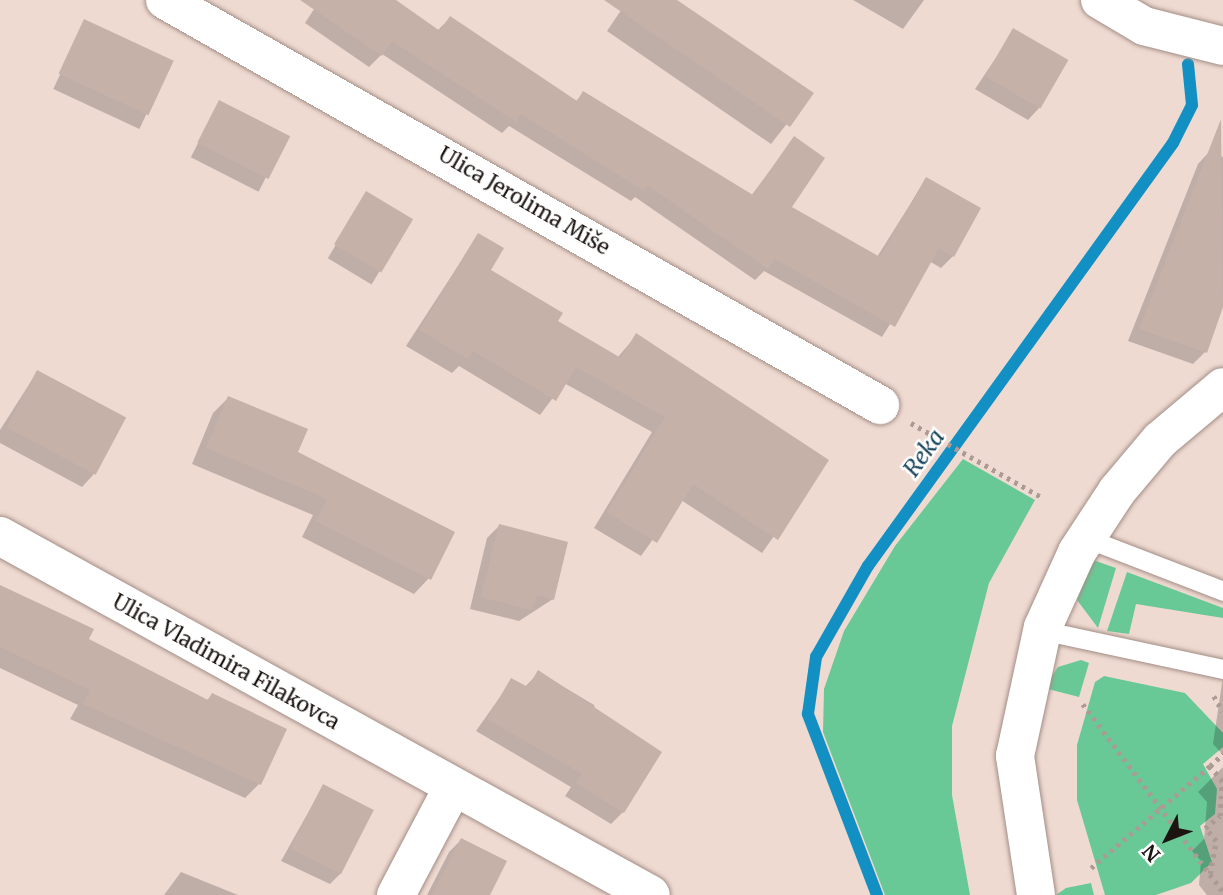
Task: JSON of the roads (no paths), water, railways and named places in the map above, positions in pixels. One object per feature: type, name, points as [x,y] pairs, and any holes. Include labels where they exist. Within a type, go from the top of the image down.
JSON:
[{"type":"street","name":"Ulica Jerolima Miše","points":[[165,0],[880,405]]},
{"type":"street","points":[[1100,0],[1144,26],[1223,46]]},
{"type":"street","points":[[1036,895],[1014,756],[1041,630],[1086,538],[1140,461],[1223,387]]},
{"type":"street","name":"Ulica Vladimira Filakovca","points":[[0,536],[651,895]]},
{"type":"street","points":[[396,895],[453,787]]},
{"type":"lane","points":[[1086,538],[1223,591]]},
{"type":"lane","points":[[1041,630],[1223,670]]},
{"type":"waterway","name":"Reka","points":[[877,895],[808,714],[816,657],[868,566],[1173,143],[1192,105],[1188,64]]}]
